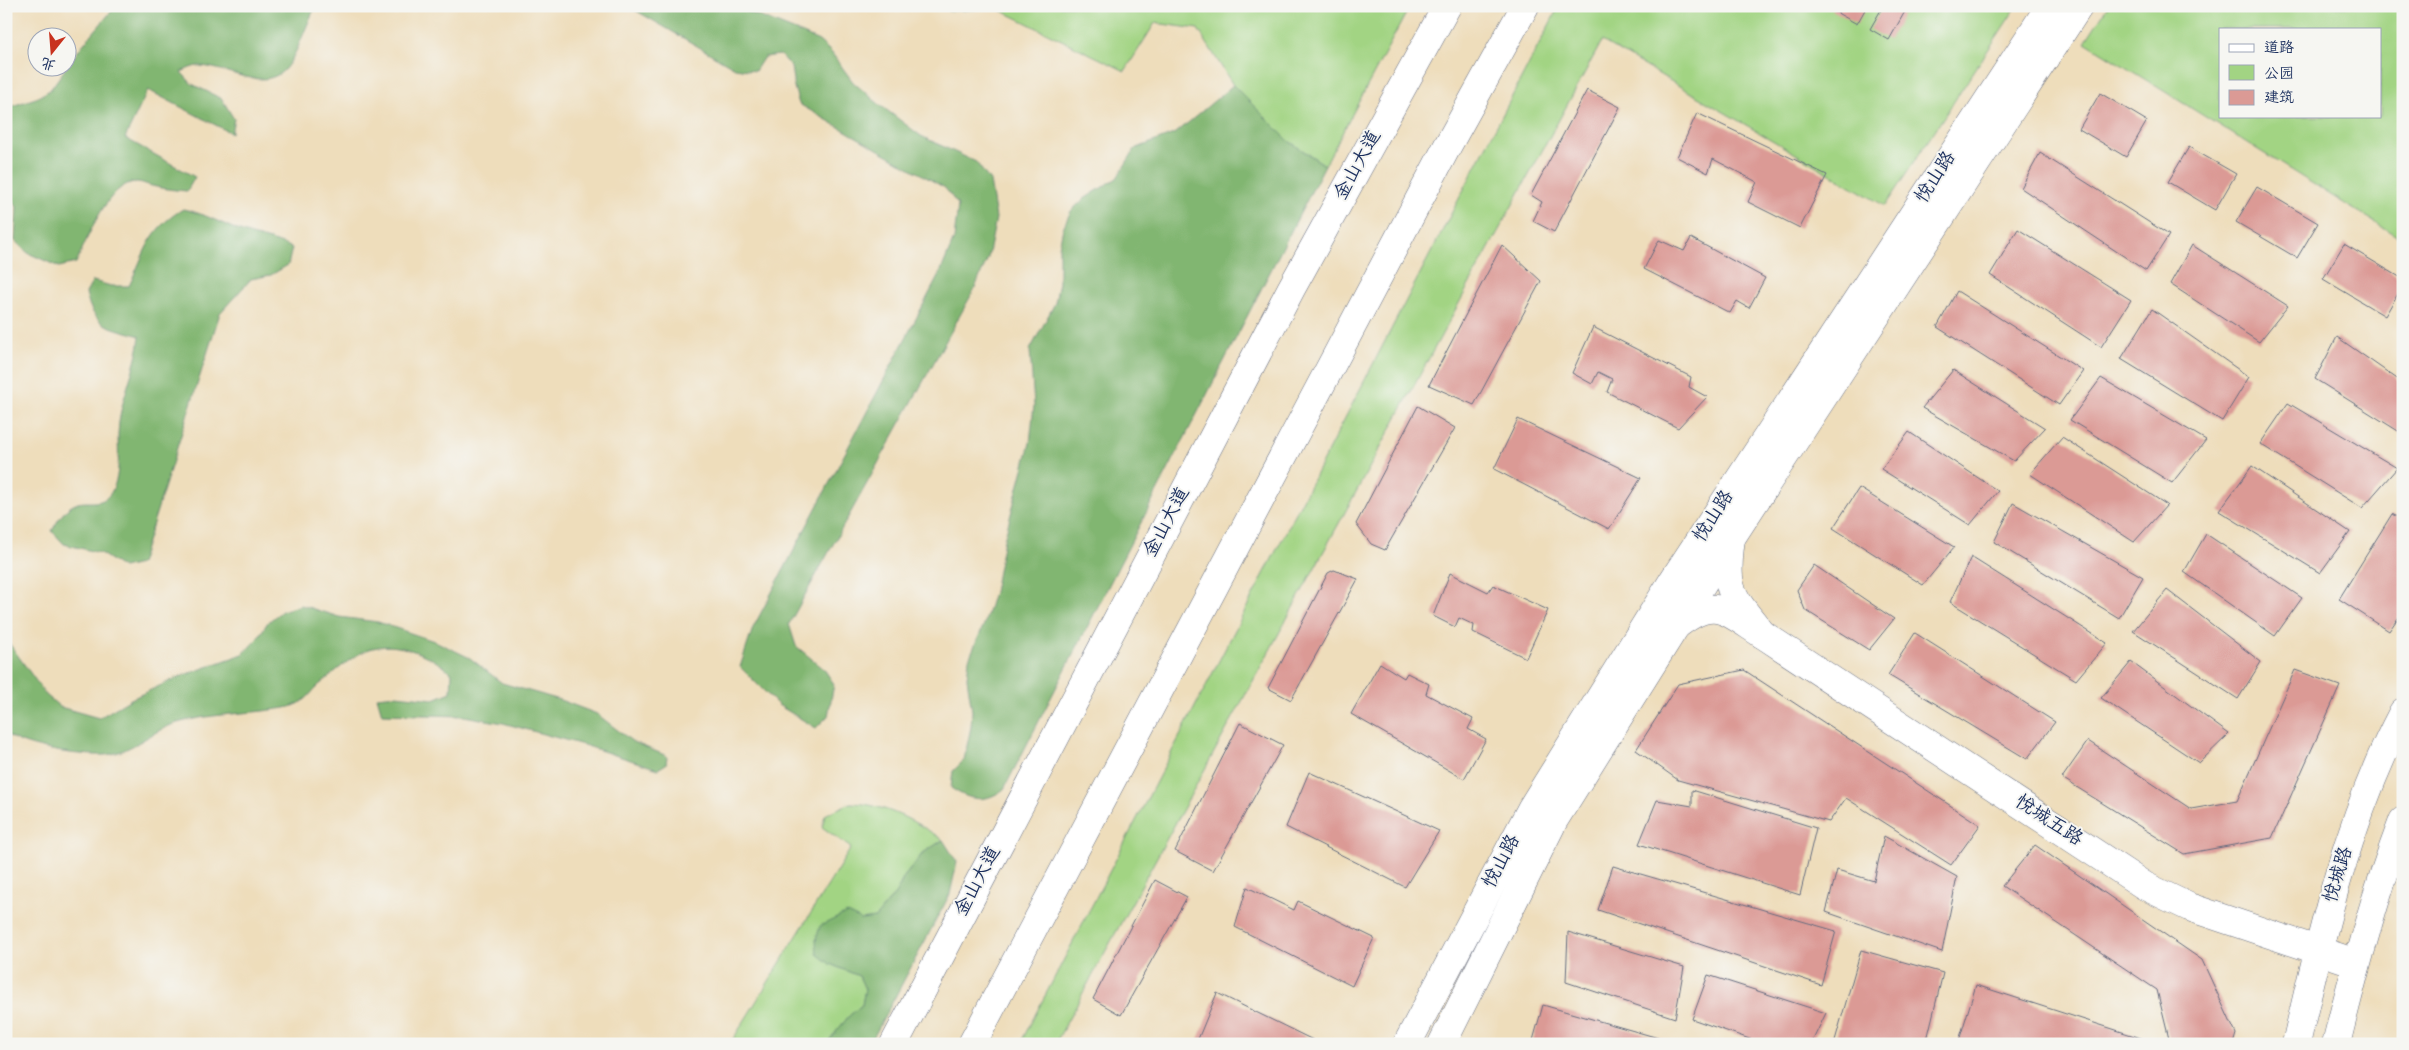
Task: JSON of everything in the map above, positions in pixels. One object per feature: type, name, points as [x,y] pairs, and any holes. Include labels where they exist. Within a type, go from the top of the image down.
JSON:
[{"type":"main road","name":"金山大道","points":[[894,1044],[1291,289],[1447,6]]},
{"type":"main road","points":[[972,1044],[1443,154],[1525,6]]},
{"type":"main road","name":"悦山路","points":[[1407,1044],[1531,809],[1680,571],[2050,6]]},
{"type":"main road","name":"悦山路","points":[[1442,1044],[1554,820],[1731,538],[2079,6]]},
{"type":"main road","points":[[1731,538],[1727,572],[1729,587],[1737,602],[1762,634]]},
{"type":"main road","name":"悦城五路","points":[[1673,628],[1690,614],[1702,609],[1714,608],[1727,611],[2145,886],[2189,907],[2356,963]]},
{"type":"main road","name":"悦城路","points":[[2296,1044],[2318,951],[2348,847],[2380,755],[2403,712]]},
{"type":"main road","points":[[2336,1044],[2356,963],[2388,860],[2403,821]]},
{"type":"green space","points":[[116,6],[316,6],[290,63],[276,76],[266,79],[255,79],[199,66],[181,72],[192,84],[222,99],[234,119],[231,133],[148,90],[125,138],[195,177],[187,191],[160,188],[139,182],[126,184],[117,191],[99,214],[76,263],[59,267],[28,253],[15,241],[17,207],[6,189],[6,108],[36,98],[50,90],[59,78],[78,78],[78,51]]},
{"type":"green space","points":[[628,6],[734,6],[819,41],[831,52],[853,82],[880,105],[921,136],[976,162],[990,181],[996,218],[988,258],[974,290],[789,624],[796,646],[824,669],[834,684],[828,716],[816,728],[778,705],[740,667],[753,628],[940,273],[954,239],[958,205],[945,188],[799,104],[791,67],[780,55],[764,57],[755,71],[735,68]]},
{"type":"green space","points":[[945,6],[1410,6],[1325,165],[1290,142],[1233,85],[1198,29],[1155,23],[1125,71],[996,8],[948,11]]},
{"type":"green space","points":[[1559,6],[2017,6],[1885,206],[1602,41],[1055,1044],[1020,1044]]},
{"type":"green space","points":[[2108,6],[2403,6],[2403,240],[2085,42]]},
{"type":"green space","points":[[1233,85],[1290,142],[1325,165],[1004,789],[991,797],[978,799],[965,796],[951,788],[953,771],[964,760],[971,727],[972,711],[967,678],[969,659],[985,622],[994,592],[1004,540],[1030,443],[1034,405],[1030,350],[1055,303],[1059,282],[1059,247],[1063,228],[1071,211],[1084,199],[1117,178],[1135,149],[1176,133]]},
{"type":"green space","points":[[183,209],[203,215],[242,232],[292,248],[288,265],[271,275],[251,279],[220,313],[140,564],[123,568],[100,553],[64,544],[52,531],[59,518],[73,505],[83,502],[100,501],[105,499],[112,491],[118,470],[118,434],[121,409],[140,336],[112,327],[99,320],[89,305],[86,293],[93,281],[111,286],[129,286],[144,252],[155,233],[171,217]]},
{"type":"green space","points":[[301,605],[339,617],[378,622],[437,642],[470,658],[502,683],[560,700],[597,714],[633,742],[667,756],[666,764],[658,769],[587,746],[503,723],[464,716],[382,714],[377,697],[396,695],[434,699],[451,692],[452,673],[433,659],[421,654],[397,647],[384,646],[372,648],[355,656],[299,704],[294,706],[211,716],[181,722],[162,729],[134,745],[115,753],[94,755],[68,753],[26,744],[6,734],[6,639],[46,695],[60,707],[99,718],[131,699],[179,677],[243,654],[257,639],[268,622],[282,611]]},
{"type":"green space","points":[[850,803],[875,806],[887,810],[922,827],[943,840],[923,853],[904,877],[896,893],[875,918],[861,921],[830,964],[859,976],[865,989],[862,1005],[850,1015],[826,1044],[730,1044],[851,848],[822,827],[825,815]]},
{"type":"green space","points":[[943,840],[957,862],[950,894],[870,1044],[826,1044],[850,1015],[862,1005],[865,989],[859,976],[830,964],[817,954],[816,940],[820,926],[847,913],[861,920],[875,918],[896,893],[904,877],[923,853]]},
{"type":"building","points":[[1835,6],[1867,6],[1857,24],[1832,10]]},
{"type":"building","points":[[1879,6],[1908,6],[1889,40],[1870,29],[1882,8]]},
{"type":"building","points":[[1587,90],[1620,107],[1554,232],[1533,221],[1542,202],[1531,195]]},
{"type":"building","points":[[2100,93],[2147,121],[2126,157],[2079,129]]},
{"type":"building","points":[[1697,113],[1827,175],[1800,228],[1748,202],[1757,182],[1713,159],[1708,173],[1677,157]]},
{"type":"building","points":[[2189,147],[2236,174],[2215,210],[2168,182]]},
{"type":"building","points":[[2040,153],[2169,235],[2146,271],[2021,188]]},
{"type":"building","points":[[2257,187],[2318,223],[2297,258],[2236,222]]},
{"type":"building","points":[[2018,229],[2131,300],[2101,347],[1990,275]]},
{"type":"building","points":[[1691,238],[1765,278],[1749,308],[1737,301],[1730,313],[1644,269],[1659,240],[1684,251]]},
{"type":"building","points":[[2344,244],[2403,279],[2403,285],[2385,316],[2323,279]]},
{"type":"building","points":[[1502,245],[1541,281],[1474,405],[1429,385]]},
{"type":"building","points":[[2192,245],[2288,306],[2259,342],[2170,284]]},
{"type":"building","points":[[1957,291],[2083,371],[2059,405],[1937,327]]},
{"type":"building","points":[[2152,309],[2249,377],[2222,421],[2121,359]]},
{"type":"building","points":[[1593,327],[1691,377],[1689,387],[1707,397],[1678,428],[1607,392],[1612,379],[1598,372],[1592,384],[1572,373]]},
{"type":"building","points":[[2337,337],[2403,383],[2403,434],[2315,379]]},
{"type":"building","points":[[1953,370],[2045,428],[2014,461],[1922,408]]},
{"type":"building","points":[[2101,378],[2206,440],[2172,483],[2070,420]]},
{"type":"building","points":[[2288,403],[2397,468],[2362,508],[2260,444]]},
{"type":"building","points":[[1418,406],[1455,428],[1385,550],[1371,544],[1356,524]]},
{"type":"building","points":[[1518,419],[1641,478],[1609,529],[1494,469]]},
{"type":"building","points":[[1909,432],[1998,491],[1970,525],[1881,469]]},
{"type":"building","points":[[2062,437],[2167,505],[2134,542],[2030,474]]},
{"type":"building","points":[[2252,466],[2350,532],[2320,573],[2219,511]]},
{"type":"building","points":[[1859,488],[1954,547],[1923,585],[1833,528]]},
{"type":"building","points":[[2013,503],[2143,577],[2119,618],[1994,542]]},
{"type":"building","points":[[2401,513],[2403,611],[2389,631],[2339,599],[2392,514],[2399,518]]},
{"type":"building","points":[[2206,534],[2302,598],[2275,636],[2184,572]]},
{"type":"building","points":[[1971,557],[2107,643],[2076,680],[1950,602]]},
{"type":"building","points":[[1814,565],[1894,619],[1869,650],[1805,610],[1797,590]]},
{"type":"building","points":[[1334,570],[1358,579],[1291,700],[1268,688],[1328,573]]},
{"type":"building","points":[[1450,573],[1488,592],[1493,585],[1548,610],[1526,658],[1473,632],[1474,625],[1459,618],[1455,627],[1433,616]]},
{"type":"building","points":[[2167,590],[2261,662],[2238,699],[2133,631]]},
{"type":"building","points":[[1915,633],[2055,722],[2027,759],[1888,675]]},
{"type":"building","points":[[2131,662],[2229,734],[2199,763],[2101,698]]},
{"type":"building","points":[[1380,663],[1404,678],[1407,673],[1429,684],[1426,694],[1473,719],[1468,729],[1486,739],[1464,779],[1351,714]]},
{"type":"building","points":[[1744,670],[1980,825],[1951,865],[1846,798],[1829,822],[1678,780],[1636,750],[1678,684]]},
{"type":"building","points":[[2295,670],[2340,686],[2272,838],[2184,854],[2062,778],[2088,741],[2191,809],[2237,801]]},
{"type":"building","points":[[1240,723],[1283,745],[1213,871],[1175,851]]},
{"type":"building","points":[[1309,772],[1439,831],[1405,887],[1286,827]]},
{"type":"building","points":[[1692,790],[1816,828],[1800,895],[1639,844],[1657,800],[1692,806]]},
{"type":"building","points":[[1884,836],[1957,877],[1942,952],[1826,912],[1837,870],[1874,881]]},
{"type":"building","points":[[2035,845],[2202,960],[2236,1034],[2233,1044],[2168,1044],[2169,1039],[2157,990],[2002,886]]},
{"type":"building","points":[[1613,866],[1836,931],[1821,985],[1598,910]]},
{"type":"building","points":[[1155,880],[1187,897],[1121,1015],[1093,999]]},
{"type":"building","points":[[1247,887],[1294,910],[1298,901],[1374,938],[1352,986],[1235,927]]},
{"type":"building","points":[[1568,932],[1684,967],[1675,1018],[1566,982]]},
{"type":"building","points":[[1861,950],[1943,973],[1926,1044],[1834,1044]]},
{"type":"building","points":[[1708,975],[1826,1013],[1811,1044],[1764,1044],[1692,1019]]},
{"type":"building","points":[[1976,985],[2144,1039],[2142,1044],[1958,1044]]},
{"type":"building","points":[[1217,993],[1315,1041],[1313,1044],[1196,1044]]},
{"type":"building","points":[[1543,1005],[1676,1043],[1676,1044],[1532,1044]]}]
